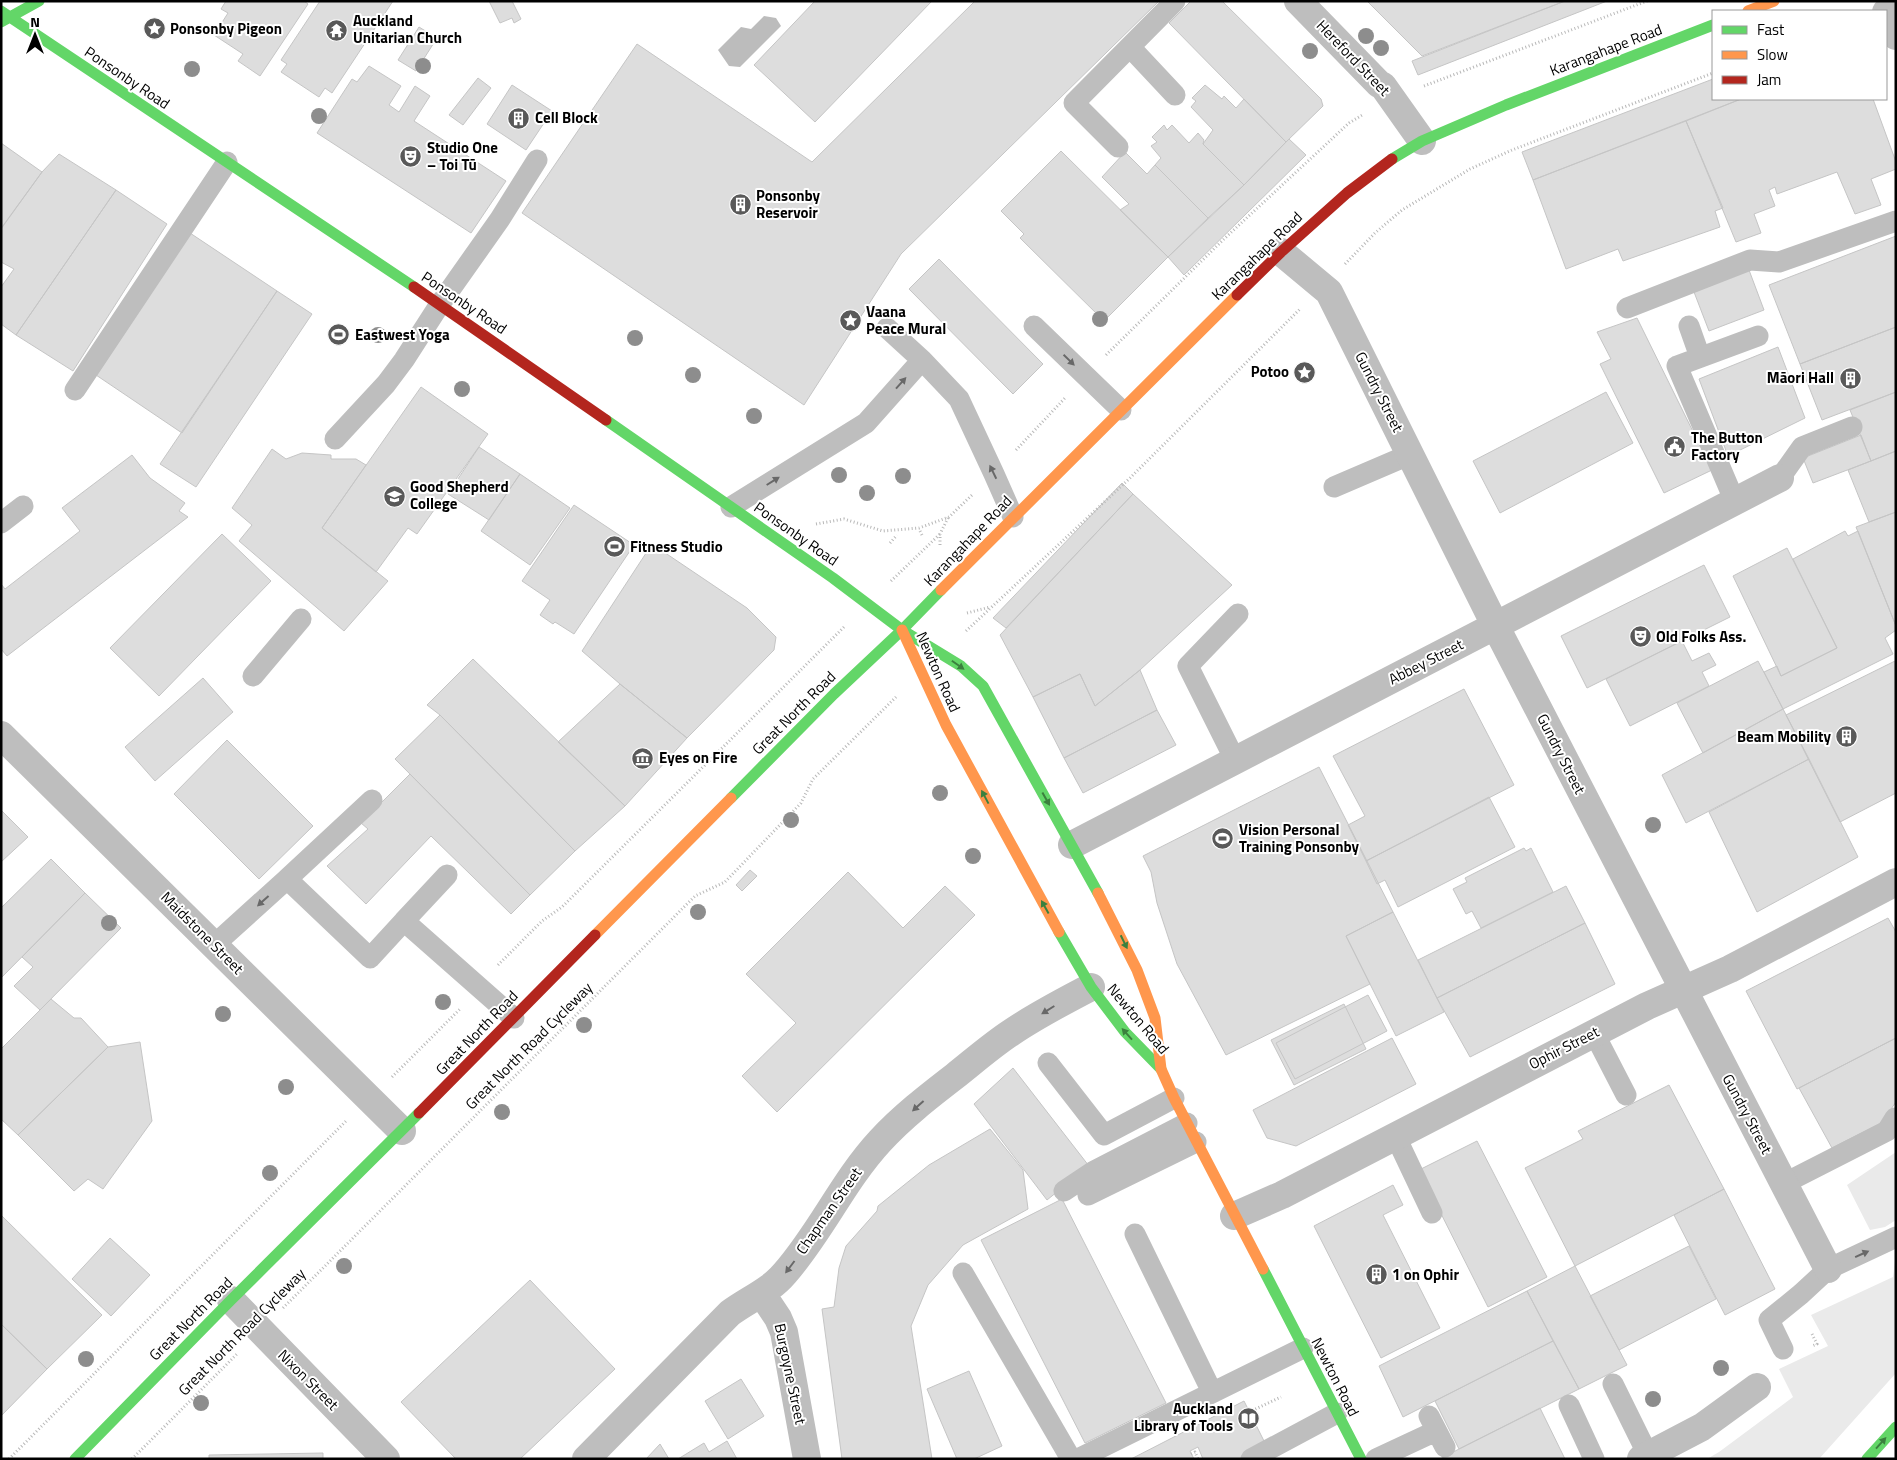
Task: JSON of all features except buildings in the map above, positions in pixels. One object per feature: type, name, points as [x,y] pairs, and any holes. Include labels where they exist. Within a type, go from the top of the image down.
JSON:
[{"type":"main road","points":[[4,17],[39,1]]},
{"type":"main road","points":[[1751,10],[1774,1]]},
{"type":"main road","name":"Ponsonby Road","points":[[4,17],[440,304],[833,578],[902,630]]},
{"type":"main road","name":"Karangahape Road","points":[[902,630],[1013,517],[1281,252],[1347,193],[1401,153],[1422,141],[1506,105],[1712,25]]},
{"type":"main road","name":"Newton Road","points":[[902,630],[946,725],[1065,944],[1091,987],[1125,1032],[1161,1069]]},
{"type":"main road","name":"Newton Road","points":[[902,630],[961,666],[983,686],[1072,845],[1109,912],[1137,970],[1155,1018],[1161,1069],[1174,1098],[1361,1459]]},
{"type":"main road","name":"Great North Road","points":[[75,1459],[834,694],[902,630]]},
{"type":"main road","points":[[1867,1459],[1896,1426]]},
{"type":"street","name":"Hereford Street","points":[[1298,1],[1383,86],[1422,141]]},
{"type":"street","points":[[1887,14],[1896,36]]},
{"type":"street","name":"Gundry Street","points":[[1281,252],[1330,292],[1496,625],[1682,991],[1828,1270]]},
{"type":"street","name":"Abbey Street","points":[[1072,845],[1780,478]]},
{"type":"street","name":"Maidstone Street","points":[[1,735],[402,1131]]},
{"type":"street","name":"Ophir Street","points":[[1234,1216],[1282,1194],[1647,1006],[1730,969],[1896,882]]},
{"type":"street","name":"Chapman Street","points":[[586,1459],[730,1313],[745,1302],[762,1294],[785,1273],[810,1240],[846,1183],[880,1140],[932,1094],[1012,1032],[1057,1004],[1091,987]]},
{"type":"street","name":"Burgoyne Street","points":[[762,1294],[778,1318],[784,1332],[807,1459]]},
{"type":"street","name":"Nixon Street","points":[[231,1300],[378,1455]]},
{"type":"street","points":[[1644,1457],[1702,1427],[1756,1387]]},
{"type":"lane","points":[[1118,147],[1074,103],[1175,1]]},
{"type":"lane","points":[[1130,47],[1175,95]]},
{"type":"lane","points":[[335,439],[386,384],[404,360],[440,304],[500,219],[536,160]]},
{"type":"lane","points":[[75,390],[227,162]]},
{"type":"lane","points":[[1627,308],[1750,260],[1778,262],[1896,221]]},
{"type":"lane","points":[[1034,326],[1121,410]]},
{"type":"lane","points":[[1689,326],[1700,357]]},
{"type":"lane","points":[[887,328],[959,398],[1013,517]]},
{"type":"lane","points":[[1735,502],[1677,366],[1758,336]]},
{"type":"lane","points":[[732,507],[866,423],[922,360]]},
{"type":"lane","points":[[1780,478],[1802,447],[1852,427]]},
{"type":"lane","points":[[1334,487],[1411,454]]},
{"type":"lane","points":[[1,523],[23,506]]},
{"type":"lane","points":[[1235,760],[1188,666],[1238,614]]},
{"type":"lane","points":[[253,676],[301,619]]},
{"type":"lane","points":[[214,945],[372,800]]},
{"type":"lane","points":[[287,879],[370,958],[447,875]]},
{"type":"lane","points":[[404,922],[514,1018]]},
{"type":"lane","points":[[1594,1033],[1626,1095]]},
{"type":"lane","points":[[1048,1063],[1104,1135],[1174,1098]]},
{"type":"lane","points":[[1783,1184],[1887,1131],[1895,1118]]},
{"type":"lane","points":[[1064,1191],[1094,1171],[1192,1132]]},
{"type":"lane","points":[[1088,1195],[1192,1132]]},
{"type":"lane","points":[[1395,1135],[1432,1213]]},
{"type":"lane","points":[[1134,1234],[1212,1392]]},
{"type":"lane","points":[[1784,1349],[1769,1320],[1828,1270],[1896,1238]]},
{"type":"lane","points":[[963,1272],[1071,1459]]},
{"type":"lane","points":[[1078,1459],[1303,1348]]},
{"type":"lane","points":[[1612,1384],[1644,1457]]},
{"type":"lane","points":[[1569,1405],[1594,1459]]},
{"type":"lane","points":[[1251,1459],[1337,1413]]},
{"type":"lane","points":[[1376,1459],[1437,1432]]},
{"type":"path","points":[[1423,86],[1647,1]]},
{"type":"path","points":[[920,531],[923,537]]},
{"type":"path","points":[[890,543],[897,535]]},
{"type":"path","name":"Great North Road Cycleway","points":[[132,1459],[695,896],[725,882],[800,803],[813,779],[922,673]]},
{"type":"path","points":[[1249,1412],[1282,1397]]},
{"type":"path","points":[[1191,1454],[1195,1452],[1198,1459]]},
{"type":"shaded area","points":[[764,16],[776,18],[781,26],[740,67],[729,66],[718,50],[741,27],[751,29]]},
{"type":"shaded area","points":[[1896,1152],[1896,1220],[1885,1227],[1870,1230],[1847,1185]]},
{"type":"shaded area","points":[[1896,1253],[1896,1373],[1819,1459],[1707,1459],[1793,1397],[1779,1369],[1828,1346],[1811,1315],[1893,1277]]},
{"type":"traffic: fast","points":[[1,22],[39,1]]},
{"type":"traffic: fast","points":[[1,11],[414,287]]},
{"type":"traffic: fast","points":[[1392,159],[1422,141],[1506,105],[1712,25]]},
{"type":"traffic: fast","points":[[606,420],[833,578],[902,630],[941,590]]},
{"type":"traffic: fast","points":[[902,630],[961,666],[983,686],[1098,893]]},
{"type":"traffic: fast","points":[[731,798],[834,694],[902,630]]},
{"type":"traffic: fast","points":[[1059,932],[1091,987],[1125,1032],[1161,1069]]},
{"type":"traffic: fast","points":[[75,1459],[419,1113]]},
{"type":"traffic: fast","points":[[1263,1269],[1361,1459]]},
{"type":"traffic: fast","points":[[1867,1459],[1896,1427]]},
{"type":"traffic: slow","points":[[1751,10],[1774,1]]},
{"type":"traffic: slow","points":[[941,590],[1237,295]]},
{"type":"traffic: slow","points":[[902,630],[946,725],[1059,932]]},
{"type":"traffic: slow","points":[[595,935],[731,798]]},
{"type":"traffic: slow","points":[[1098,893],[1137,970],[1155,1018],[1161,1069],[1174,1098],[1263,1269]]},
{"type":"traffic: jam","points":[[1237,295],[1281,252],[1347,193],[1392,159]]},
{"type":"traffic: jam","points":[[414,287],[606,420]]},
{"type":"traffic: jam","points":[[419,1113],[595,935]]},
{"type":"place","name":"Ponsonby Pigeon","points":[[154,29]]},
{"type":"place","name":"Auckland Unitarian Church","points":[[337,30]]},
{"type":"place","name":"Cell Block","points":[[519,118]]},
{"type":"place","name":"Studio One – Toi Tū","points":[[411,157]]},
{"type":"place","name":"Ponsonby Reservoir","points":[[740,205]]},
{"type":"place","name":"Vaana Peace Mural","points":[[850,321]]},
{"type":"place","name":"Eastwest Yoga","points":[[339,335]]},
{"type":"place","name":"Potoo","points":[[1305,372]]},
{"type":"place","name":"Māori Hall","points":[[1850,378]]},
{"type":"place","name":"The Button Factory","points":[[1675,447]]},
{"type":"place","name":"Good Shepherd College","points":[[394,496]]},
{"type":"place","name":"Fitness Studio","points":[[614,547]]},
{"type":"place","name":"Old Folks Ass.","points":[[1640,637]]},
{"type":"place","name":"Beam Mobility","points":[[1847,737]]},
{"type":"place","name":"Eyes on Fire","points":[[643,758]]},
{"type":"place","name":"Vision Personal Training Ponsonby","points":[[1223,839]]},
{"type":"place","name":"1 on Ophir","points":[[1376,1275]]},
{"type":"place","name":"Auckland Library of Tools","points":[[1249,1418]]}]
